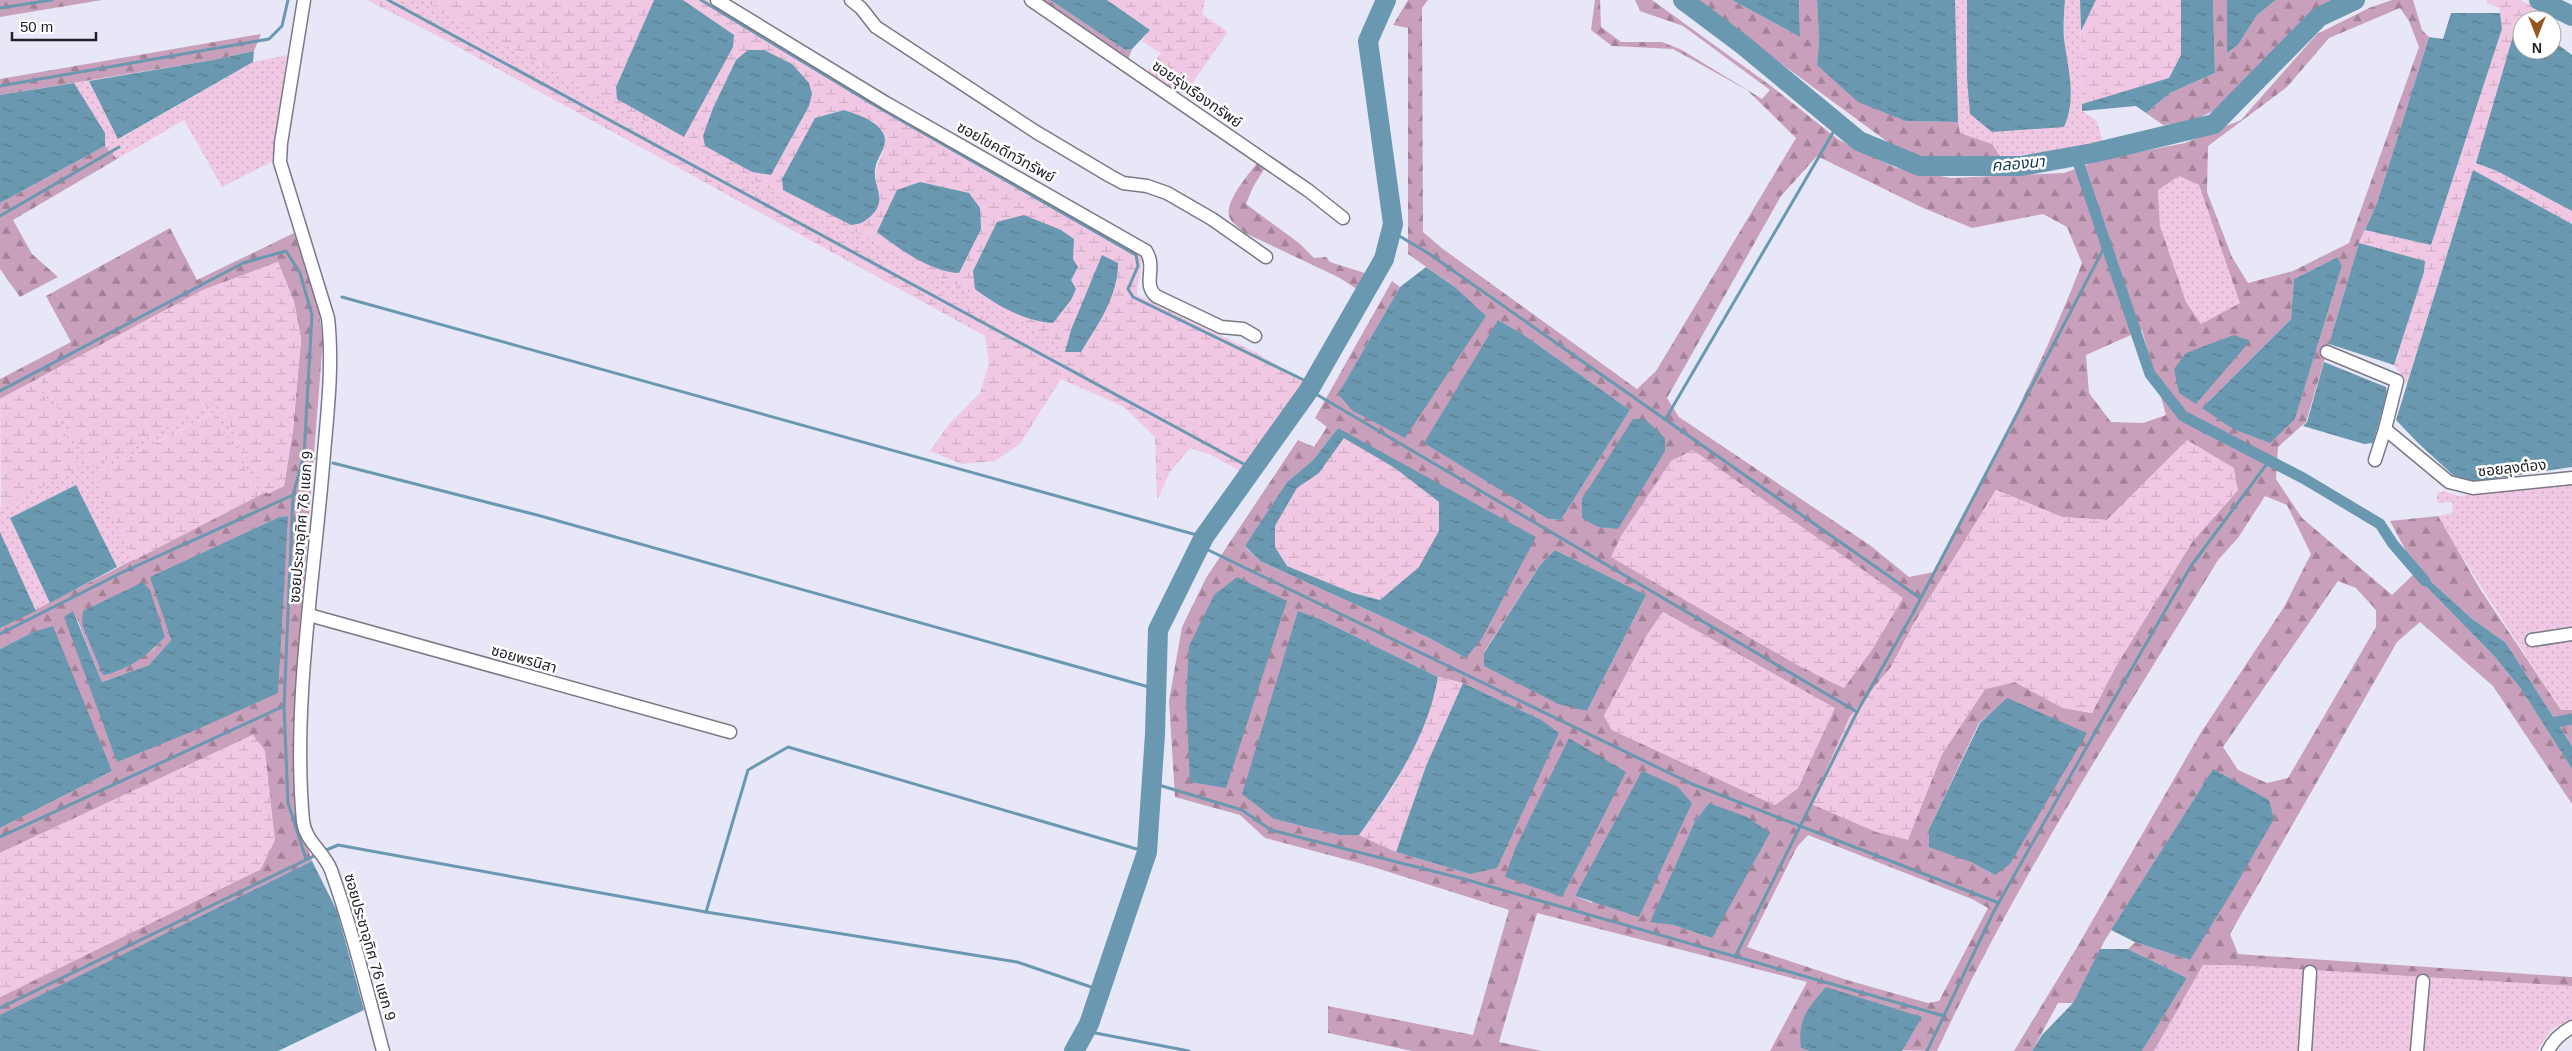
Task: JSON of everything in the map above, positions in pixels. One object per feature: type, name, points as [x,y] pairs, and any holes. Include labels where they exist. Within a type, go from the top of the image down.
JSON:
[{"type":"street","name":"ซอยประชาอุทิศ 76 แยก 9","points":[[304,0],[281,143],[280,162],[328,318],[331,343],[322,493],[309,615],[300,739],[304,824],[308,836],[330,867],[383,1051]]},
{"type":"street","name":"ซอยโชคดีทวีทรัพย์","points":[[717,0],[886,103],[1146,251],[1152,262],[1150,291],[1156,296],[1221,327],[1243,329],[1254,336]]},
{"type":"street","points":[[851,0],[861,8],[876,26],[1036,132],[1123,183],[1147,186],[1168,193],[1212,219],[1266,256]]},
{"type":"street","name":"ซอยรุ่งเรืองทรัพย์","points":[[1031,0],[1309,191],[1342,218]]},
{"type":"street","points":[[2327,352],[2397,381],[2386,429],[2375,460]]},
{"type":"street","name":"ซอยลุงต๋อง","points":[[2386,429],[2449,482],[2473,488],[2572,478]]},
{"type":"street","name":"ซอยพรนิสา","points":[[309,615],[730,732]]},
{"type":"street","points":[[2532,640],[2572,634]]},
{"type":"street","points":[[2305,1051],[2310,972]]},
{"type":"street","points":[[2417,1051],[2424,981]]},
{"type":"street","points":[[2548,1051],[2551,1044],[2562,1032],[2572,1027]]},
{"type":"green space","points":[[0,0],[102,0],[0,17]]},
{"type":"green space","points":[[367,0],[394,0],[1058,357],[1060,342],[893,251],[776,192],[422,0],[654,0],[616,87],[733,35],[683,0],[708,0],[1140,252],[1141,269],[1137,295],[1255,352],[1308,384],[1240,471],[1211,455],[1190,448],[1170,472],[1157,500],[1155,437],[1124,407],[1061,379],[1020,444],[995,461],[962,464],[930,451],[949,424],[980,393],[989,363],[985,336],[436,35]],"holes":[[[736,60],[809,106],[771,175],[703,136],[713,108]],[[844,110],[875,122],[883,152],[876,170],[877,186],[881,199],[802,144],[815,118]],[[1078,267],[1071,280],[1071,300],[1053,323],[1038,322],[988,299]]]},
{"type":"green space","points":[[394,0],[422,0],[776,192],[893,251],[1061,342],[1058,358]]},
{"type":"green space","points":[[1033,0],[1050,0],[1125,50],[1132,49],[1128,60]]},
{"type":"green space","points":[[1107,0],[1205,0],[1202,14],[1228,32],[1186,92],[1174,93],[1147,72],[1161,53],[1142,41],[1149,30]]},
{"type":"green space","points":[[1408,0],[1428,0],[1422,8],[1423,232],[1443,249],[1637,389],[1656,371],[1796,138],[1747,90],[1673,49],[1612,46],[1591,30],[1595,0],[1600,0],[1601,27],[1621,42],[1662,42],[1682,50],[1762,99],[1770,90],[1683,26],[1640,11],[1635,0],[1652,0],[1771,86],[1839,140],[1896,168],[1951,178],[2064,173],[2103,159],[2185,143],[2241,120],[2317,34],[2369,8],[2392,0],[2413,0],[2422,30],[2429,37],[2377,203],[2359,243],[2306,422],[2278,447],[2276,479],[2302,518],[2392,595],[2414,574],[2495,657],[2521,689],[2572,769],[2572,804],[2493,686],[2420,622],[2397,642],[2230,934],[2238,954],[2572,977],[2572,986],[2231,965],[2203,965],[2154,1051],[2142,1051],[2187,978],[2128,949],[2135,942],[2190,960],[2213,769],[2105,940],[2073,1003],[2058,1003],[2032,1051],[2014,1051],[2076,949],[2200,734],[2284,607],[2311,554],[2287,505],[2265,496],[2238,538],[2218,560],[2070,802],[2000,925],[1937,1051],[1801,1048],[1809,1051],[1770,1051],[1807,982],[1537,913],[1499,1042],[1542,1051],[1412,1051],[1328,1033],[1328,1006],[1473,1035],[1509,910],[1370,866],[1265,838],[1240,815],[1175,797],[1169,701],[1182,627],[1206,578],[1298,440],[1314,447],[1327,427],[1315,418],[1392,281],[1400,287],[1338,394],[1485,316],[1455,287],[1408,254],[1408,28],[1393,25]],"holes":[[[2400,8],[2409,21],[2419,47],[2349,243],[2293,271],[2248,283],[2232,257],[2207,192],[2208,146],[2287,87],[2329,38]],[[1817,156],[1921,207],[1972,228],[2043,214],[2067,227],[2082,263],[2031,381],[1934,572],[1909,577],[1871,546],[1679,417],[1667,398],[1781,196]],[[2179,176],[2199,185],[2240,303],[2201,324],[2186,302],[2160,226],[2158,190]],[[2338,257],[2342,266],[2295,419],[2202,408],[2291,319],[2294,279]],[[1498,320],[1521,333],[1630,410],[1561,520],[1548,519],[1517,500]],[[2142,330],[2166,415],[2143,423],[2111,422],[2089,393],[2086,355]],[[1338,428],[1466,658],[1429,638],[1260,561],[1245,547],[1287,482],[1313,460]],[[2187,441],[2238,490],[2192,542],[2115,668],[2092,713],[2063,708],[2015,682],[1985,689],[1942,754],[1908,839],[1849,718],[1891,667],[1913,625],[1996,490],[2062,517],[2107,520]],[[1555,550],[1646,595],[1587,711],[1484,666],[1484,652],[1540,565]],[[1611,557],[1843,688],[1796,664]],[[2338,581],[2356,588],[2376,610],[2376,627],[2288,778],[2267,783],[2238,770],[2223,747]],[[1663,612],[1834,708],[1798,788],[1775,805],[1612,730],[1604,716],[1647,635]],[[1322,620],[1438,677],[1463,683],[1540,719],[1470,874],[1396,852],[1359,835],[1339,835],[1274,819]],[[2007,699],[1995,875],[1971,862],[1929,829],[1979,723]],[[1709,803],[1712,938],[1673,925],[1651,921],[1695,821]],[[1808,835],[1972,899],[1988,908],[1939,1001],[1928,1003],[1847,980],[1747,947],[1797,847]],[[1607,838],[1592,903],[1575,896]]]},
{"type":"green space","points":[[1695,0],[1732,0],[1800,37],[1799,0],[1817,0],[1819,40],[1817,65],[1906,121],[1958,122],[1960,133],[1992,144],[2000,156],[2019,159],[1951,160],[1904,154]]},
{"type":"green space","points":[[1955,0],[1967,0],[1967,79],[2064,127],[2068,116],[2071,94],[2064,34],[2065,0],[2080,0],[2082,111],[2097,121],[2103,142],[2019,159],[2000,156],[1992,144],[1960,133],[1956,112]]},
{"type":"green space","points":[[2096,0],[2181,0],[2181,55],[2169,79],[2082,104],[2081,31]]},
{"type":"green space","points":[[2213,0],[2227,0],[2227,53],[2238,45],[2257,15],[2276,0],[2333,0],[2310,18],[2219,108],[2189,123],[2163,125],[2146,113],[2170,93],[2215,73]]},
{"type":"green space","points":[[2487,0],[2520,0],[2538,8],[2537,10],[2512,10],[2512,39],[2476,163],[2497,171],[2572,211],[2572,224],[2473,171],[2407,383],[2394,365],[2424,272],[2359,243],[2365,230],[2431,245],[2502,29],[2499,8],[2487,3]]},
{"type":"green space","points":[[261,34],[254,51],[213,60],[0,95],[0,79]]},
{"type":"green space","points":[[287,55],[273,161],[222,187],[184,120],[117,159],[105,146],[104,133],[74,83],[89,81],[119,139],[253,62]]},
{"type":"green space","points":[[105,146],[117,159],[13,220],[32,254],[58,277],[20,297],[0,269],[0,203]]},
{"type":"green space","points":[[1259,161],[1266,166],[1253,187],[1246,204],[1299,243],[1314,258],[1326,257],[1330,262],[1371,275],[1360,291],[1338,277],[1245,233],[1232,221],[1229,216],[1229,210],[1234,195]]},
{"type":"green space","points":[[2179,176],[2199,185],[2240,303],[2201,324],[2186,302],[2160,226],[2158,189]]},
{"type":"green space","points":[[170,228],[197,280],[294,233],[318,305],[323,340],[295,692],[293,764],[295,810],[312,861],[0,1016],[0,997],[261,869],[253,735],[0,853],[0,828],[112,771],[33,632],[0,649],[0,628],[260,495],[284,486],[293,430],[301,339],[294,302],[278,262],[203,290],[0,399],[0,379],[71,342],[46,296]],"holes":[[[288,516],[117,762],[74,611],[102,682],[149,665],[171,640],[151,577],[279,517]],[[165,637],[154,649],[113,674]]]},
{"type":"green space","points":[[278,262],[294,302],[301,339],[293,430],[284,486],[268,494],[216,401],[91,468],[67,422],[39,378],[203,290]]},
{"type":"green space","points":[[39,378],[67,422],[91,467],[216,401],[268,494],[260,495],[213,413],[93,475],[135,560],[117,567],[76,485],[10,518],[50,603],[36,611],[0,532],[0,508],[60,421],[34,381]]},
{"type":"green space","points":[[34,381],[60,421],[79,467],[1,510],[0,399]]},
{"type":"green space","points":[[214,413],[260,495],[135,560],[93,475]]},
{"type":"green space","points":[[1344,438],[1395,468],[1439,501],[1439,531],[1419,567],[1380,600],[1353,593],[1287,566],[1275,547],[1275,526],[1297,488],[1319,473]]},
{"type":"green space","points":[[2187,440],[2234,468],[2238,490],[2192,542],[2115,668],[2092,713],[2063,708],[2015,682],[1985,689],[1942,754],[1908,840],[1876,832],[1811,804],[1849,718],[1891,667],[1913,625],[1996,490],[2062,517],[2107,520]]},
{"type":"green space","points":[[1693,450],[1903,598],[1872,650],[1844,688],[1796,664],[1611,557],[1621,536],[1671,461]]},
{"type":"green space","points":[[2572,484],[2572,710],[2561,710],[2451,540],[2438,516],[2453,513],[2452,502],[2437,503],[2437,493],[2445,491],[2458,496]]},
{"type":"green space","points":[[2438,516],[2480,589],[2561,710],[2572,710],[2572,746],[2506,643],[2471,618],[2414,566],[2390,521]]},
{"type":"green space","points":[[1663,612],[1835,708],[1798,788],[1775,805],[1612,730],[1604,716],[1647,635]]},
{"type":"green space","points":[[1438,677],[1463,683],[1426,766],[1396,852],[1359,835],[1394,785],[1435,694]]},
{"type":"green space","points":[[253,735],[265,750],[275,840],[261,869],[0,997],[0,853]]},
{"type":"green space","points":[[2203,965],[2231,965],[2572,986],[2572,1019],[2552,1029],[2537,1051],[2154,1051]]},
{"type":"water","points":[[654,0],[683,0],[734,35],[733,47],[684,137],[617,99],[616,87]]},
{"type":"water","points":[[1050,0],[1107,0],[1150,30],[1132,49],[1125,50]]},
{"type":"water","points":[[1732,0],[1799,0],[1800,37]]},
{"type":"water","points":[[1817,0],[1955,0],[1958,122],[1906,121],[1858,102],[1817,65],[1819,40]]},
{"type":"water","points":[[1967,0],[2065,0],[2064,34],[2071,94],[2068,116],[2064,127],[1992,132],[1970,114],[1967,79]]},
{"type":"water","points":[[2080,0],[2096,0],[2081,31]]},
{"type":"water","points":[[2181,0],[2213,0],[2215,73],[2170,93],[2146,113],[2136,106],[2082,111],[2082,104],[2169,78],[2181,55]]},
{"type":"water","points":[[2227,0],[2276,0],[2257,15],[2238,45],[2227,53]]},
{"type":"water","points":[[2451,13],[2500,13],[2502,29],[2431,245],[2365,230],[2377,203],[2429,37],[2443,39]]},
{"type":"water","points":[[2512,39],[2512,60],[2562,60],[2562,48],[2572,55],[2572,211],[2497,171],[2476,163]]},
{"type":"water","points":[[748,50],[764,50],[792,64],[809,83],[812,94],[809,106],[771,175],[752,172],[705,146],[703,136],[713,108],[736,60]]},
{"type":"water","points":[[254,51],[253,62],[118,139],[89,81],[213,60]]},
{"type":"water","points":[[74,83],[105,133],[105,146],[0,203],[0,95]]},
{"type":"water","points":[[844,110],[876,124],[885,137],[875,172],[879,203],[871,216],[866,220],[851,225],[783,190],[782,179],[815,118]]},
{"type":"water","points":[[2473,170],[2572,224],[2572,467],[2470,482],[2453,475],[2396,420]]},
{"type":"water","points":[[920,182],[969,193],[980,208],[981,229],[959,273],[937,269],[927,264],[905,252],[877,232],[897,190]]},
{"type":"water","points":[[1024,215],[1061,230],[1074,239],[1073,259],[1078,267],[1071,280],[1076,289],[1071,300],[1053,323],[1032,320],[1012,312],[975,289],[973,271],[997,222]]},
{"type":"water","points":[[2359,243],[2425,261],[2424,272],[2394,365],[2329,344]]},
{"type":"water","points":[[1102,255],[1118,263],[1115,287],[1111,299],[1081,352],[1065,352],[1071,330]]},
{"type":"water","points":[[2338,257],[2342,266],[2295,419],[2270,443],[2233,429],[2202,408],[2291,319],[2294,279]]},
{"type":"water","points":[[1426,267],[1455,287],[1486,316],[1405,438],[1353,411],[1338,394],[1400,287]]},
{"type":"water","points":[[1498,320],[1521,333],[1630,410],[1561,520],[1548,519],[1424,443]]},
{"type":"water","points":[[2234,335],[2250,341],[2196,404],[2179,393],[2174,369],[2186,353]]},
{"type":"water","points":[[2324,362],[2386,387],[2387,393],[2373,443],[2364,444],[2303,426],[2307,422]]},
{"type":"water","points":[[1633,419],[1645,419],[1665,438],[1665,451],[1618,529],[1598,527],[1582,518],[1582,499]]},
{"type":"water","points":[[1338,428],[1536,537],[1482,638],[1466,658],[1429,638],[1260,561],[1245,546],[1287,482],[1313,460]],"holes":[[[1344,438],[1395,468],[1439,502],[1439,531],[1419,567],[1380,600],[1353,593],[1287,566],[1275,547],[1275,526],[1297,488],[1319,473]]]},
{"type":"water","points":[[76,485],[117,567],[50,603],[10,518]]},
{"type":"water","points":[[288,516],[278,693],[198,729],[117,762],[64,617],[73,611],[102,682],[149,665],[171,640],[150,577],[279,517]]},
{"type":"water","points":[[0,532],[36,611],[0,628]]},
{"type":"water","points":[[1555,550],[1646,595],[1587,711],[1558,704],[1484,666],[1484,653],[1540,565]]},
{"type":"water","points":[[2414,566],[2471,618],[2506,643],[2572,746],[2572,769],[2521,689],[2495,657],[2414,574]]},
{"type":"water","points":[[1237,577],[1287,601],[1226,788],[1190,782],[1186,702],[1189,646],[1214,595]]},
{"type":"water","points":[[143,582],[150,590],[165,637],[129,666],[103,675],[82,624],[83,611]]},
{"type":"water","points":[[1298,611],[1322,620],[1438,677],[1426,720],[1408,760],[1359,835],[1339,835],[1274,819],[1242,794]]},
{"type":"water","points":[[53,626],[112,771],[0,828],[0,649],[33,632]]},
{"type":"water","points":[[1463,683],[1540,719],[1559,733],[1497,868],[1470,874],[1396,852],[1426,766]]},
{"type":"water","points":[[2007,698],[2087,733],[2010,864],[1995,875],[1971,862],[1929,847],[1929,829],[1980,723]]},
{"type":"water","points":[[1569,738],[1626,772],[1562,897],[1505,877],[1515,849]]},
{"type":"water","points":[[2213,769],[2269,800],[2274,819],[2190,960],[2135,942],[2111,930]]},
{"type":"water","points":[[1642,771],[1678,787],[1692,803],[1639,917],[1575,896]]},
{"type":"water","points":[[1709,803],[1747,817],[1770,833],[1712,938],[1673,925],[1650,922],[1695,821]]},
{"type":"water","points":[[312,861],[337,911],[364,1010],[278,1051],[0,1051],[0,1015]]},
{"type":"water","points":[[2100,949],[2128,949],[2187,978],[2142,1051],[2032,1051],[2042,1035],[2073,1003]]},
{"type":"water","points":[[1826,987],[1922,1017],[1902,1051],[1809,1051],[1801,1048],[1802,1022],[1809,1008]]},
{"type":"waterway","points":[[0,8],[52,0]]},
{"type":"waterway","points":[[0,86],[269,39],[282,26],[288,0]]},
{"type":"waterway","points":[[388,0],[1253,469]]},
{"type":"waterway","points":[[701,0],[871,103],[1136,255],[1138,266],[1128,289],[1133,297],[1312,384]]},
{"type":"waterway","points":[[1074,1051],[1089,1024],[1147,852],[1155,734],[1158,630],[1204,537],[1309,390],[1384,259],[1393,224],[1368,41],[1386,0]]},
{"type":"waterway","name":"คลองนา","points":[[1683,0],[1743,45],[1859,141],[1920,166],[2021,166],[2093,153],[2214,124],[2319,17],[2355,0]]},
{"type":"waterway","name":"คลองนา","points":[[2539,0],[2572,16]]},
{"type":"waterway","points":[[1665,420],[1838,124]]},
{"type":"waterway","points":[[0,216],[119,147]]},
{"type":"waterway","points":[[2076,156],[2150,374],[2183,416],[2303,478],[2380,524],[2393,544],[2425,581]]},
{"type":"waterway","points":[[1391,231],[1428,253],[1920,598]]},
{"type":"waterway","points":[[1736,955],[1857,712],[1912,615],[2106,244]]},
{"type":"waterway","points":[[0,391],[243,263],[286,251],[300,273],[312,315],[304,455]]},
{"type":"waterway","points":[[342,297],[1204,537]]},
{"type":"waterway","points":[[1309,390],[1857,712]]},
{"type":"waterway","points":[[0,634],[123,572],[293,495],[304,455],[314,458]]},
{"type":"waterway","points":[[1927,1051],[1994,911],[2191,566],[2269,461]]},
{"type":"waterway","points":[[333,463],[537,515],[1156,689]]},
{"type":"waterway","points":[[293,495],[284,706],[288,803],[306,859]]},
{"type":"waterway","points":[[1200,546],[1692,784],[1999,903]]},
{"type":"waterway","points":[[0,837],[284,706]]},
{"type":"waterway","points":[[2552,723],[2572,719]]},
{"type":"waterway","points":[[706,912],[748,770],[788,747],[1147,852]]},
{"type":"waterway","points":[[1152,783],[1242,810],[1271,830],[1464,879],[1944,1016]]},
{"type":"waterway","points":[[324,851],[338,845],[706,912],[1017,962],[1100,990]]},
{"type":"waterway","points":[[0,1008],[316,855]]},
{"type":"waterway","points":[[1085,1031],[1189,1051]]}]
